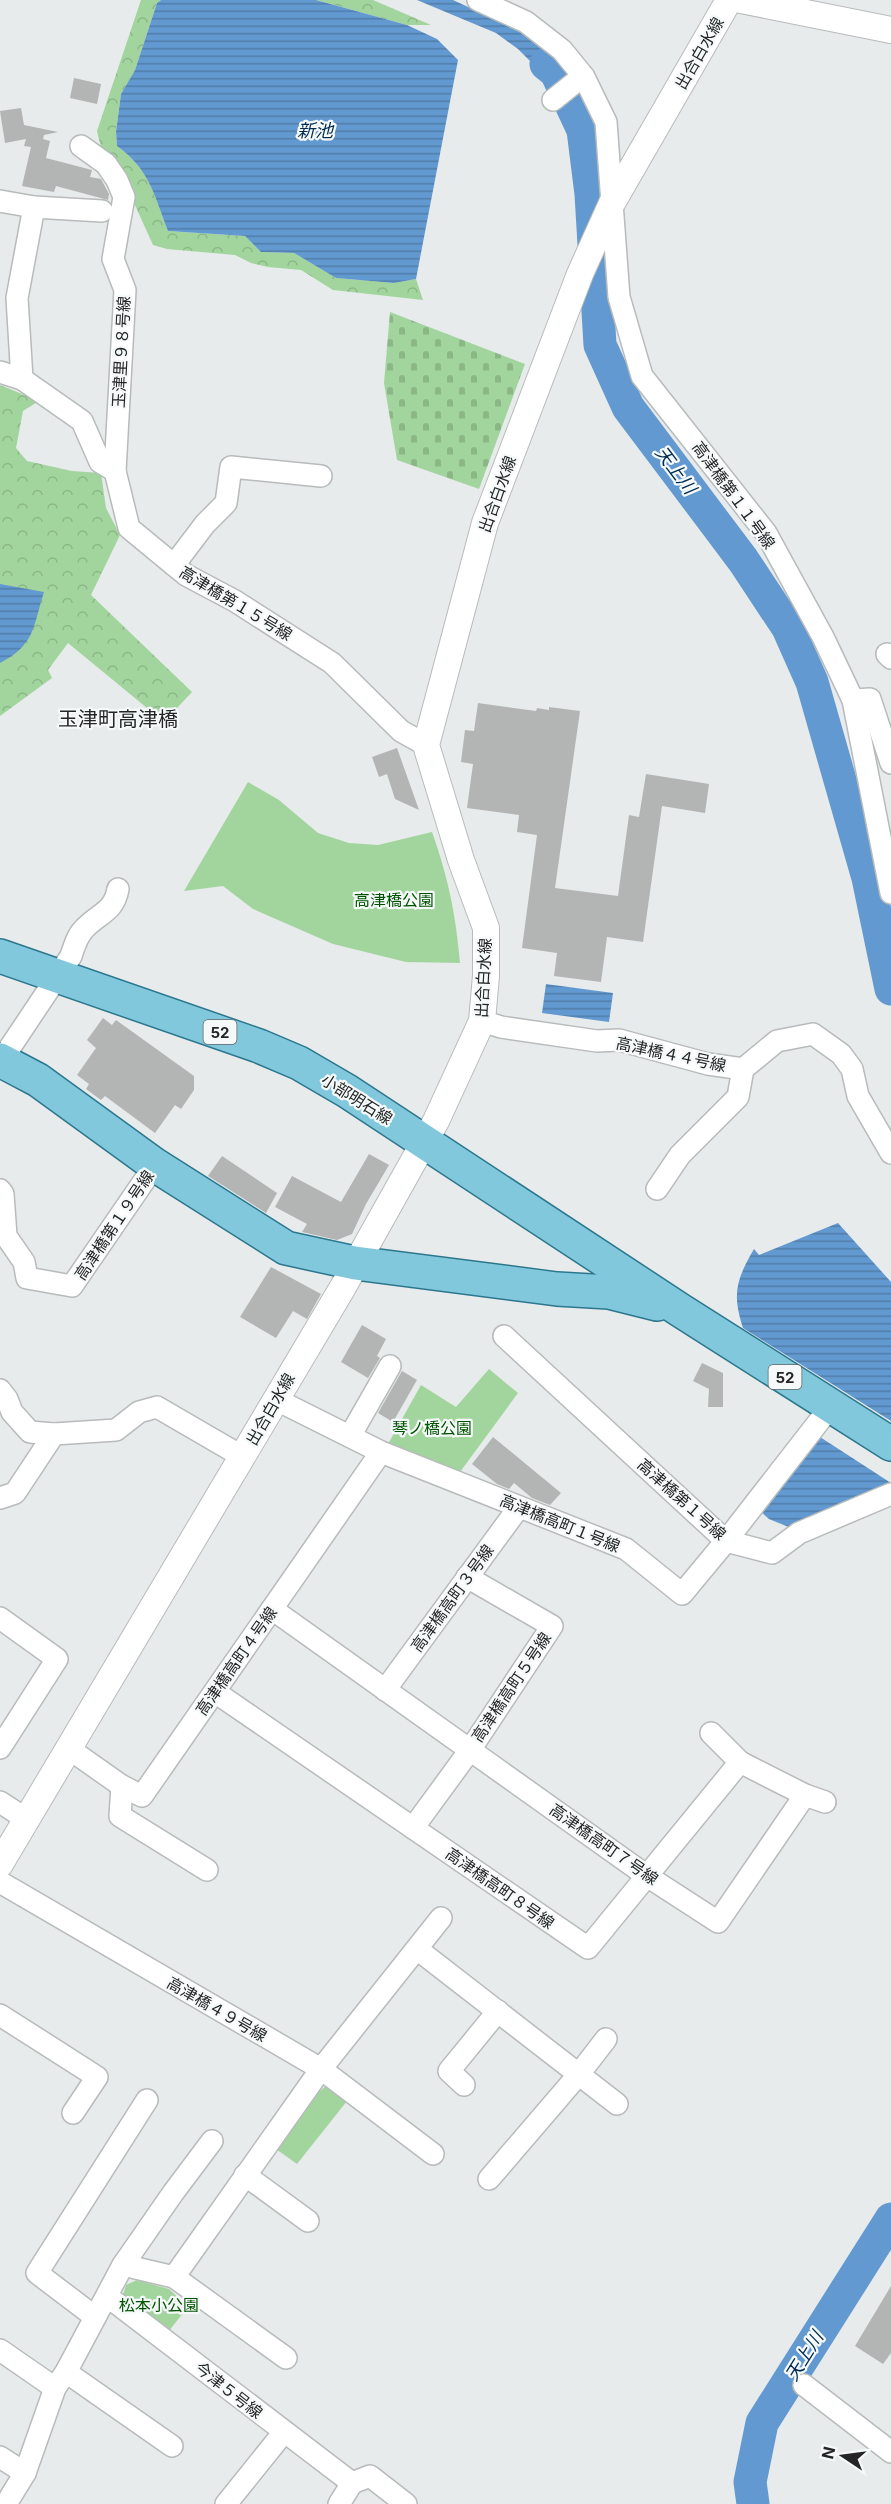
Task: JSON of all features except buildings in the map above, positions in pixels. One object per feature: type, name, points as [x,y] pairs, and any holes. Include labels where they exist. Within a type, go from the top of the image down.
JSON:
[{"type":"main road","name":"小部明石線","points":[[0,956],[248,1042],[299,1063],[347,1090],[680,1310],[891,1444]]},
{"type":"main road","name":"小部明石線","points":[[1,1061],[38,1080],[155,1165],[286,1248],[355,1263],[557,1289],[609,1292],[680,1310]]},
{"type":"street","name":"高津橋第１１号線","points":[[478,0],[526,22],[562,50],[583,76],[606,123],[619,297],[642,376],[766,533],[823,636],[853,700],[891,893]]},
{"type":"street","name":"出合白水線","points":[[0,1864],[343,1287],[436,1121],[482,1021],[486,976],[486,928],[460,860],[426,746],[485,523],[580,274],[612,203],[729,0]]},
{"type":"street","points":[[741,0],[891,30]]},
{"type":"street","points":[[553,100],[583,76]]},
{"type":"street","name":"玉津里９８号線","points":[[81,146],[106,164],[117,180],[124,197],[113,259],[124,290],[115,471]]},
{"type":"street","points":[[0,201],[34,207],[102,211]]},
{"type":"street","points":[[22,379],[17,298],[34,207]]},
{"type":"street","points":[[0,372],[22,379],[82,421],[100,462],[115,471]]},
{"type":"street","points":[[174,565],[205,524],[226,503],[231,467],[321,476]]},
{"type":"street","name":"高津橋第１５号線","points":[[115,471],[129,528],[186,575],[235,601],[332,663],[401,731],[426,746]]},
{"type":"street","points":[[853,700],[870,699],[891,763]]},
{"type":"street","points":[[1,1061],[71,956],[77,939],[84,929],[116,902],[118,889]]},
{"type":"street","name":"高津橋４４号線","points":[[482,1021],[501,1027],[597,1041],[619,1040],[708,1064],[743,1068],[777,1041],[813,1034],[841,1054],[852,1069],[858,1096],[891,1153]]},
{"type":"street","points":[[657,1189],[680,1155],[738,1097],[743,1068]]},
{"type":"street","name":"高津橋第１９号線","points":[[0,1190],[3,1194],[6,1236],[24,1262],[27,1278],[72,1286],[155,1165]]},
{"type":"street","name":"高津橋第１号線","points":[[504,1336],[726,1541],[772,1553],[799,1533],[891,1494]]},
{"type":"street","points":[[350,1436],[390,1366]]},
{"type":"street","points":[[0,1390],[7,1399],[12,1412],[30,1432],[54,1434],[116,1430],[139,1412],[157,1407],[243,1457]]},
{"type":"street","name":"高津橋高町１号線","points":[[275,1399],[381,1452],[626,1549],[682,1594],[831,1406]]},
{"type":"street","points":[[7,1495],[54,1434]]},
{"type":"street","name":"高津橋高町４号線","points":[[68,1748],[122,1786],[142,1796],[381,1452]]},
{"type":"street","name":"高津橋高町３号線","points":[[385,1690],[519,1507]]},
{"type":"street","name":"高津橋高町５号線","points":[[413,1828],[470,1750],[552,1626],[467,1577]]},
{"type":"street","name":"高津橋高町７号線","points":[[272,1609],[647,1876],[718,1922],[815,1799],[740,1762],[711,1733]]},
{"type":"street","points":[[0,1618],[57,1659],[0,1748]]},
{"type":"street","name":"高津橋高町８号線","points":[[215,1692],[588,1948],[740,1762]]},
{"type":"street","points":[[122,1786],[120,1816],[207,1870]]},
{"type":"street","points":[[0,1802],[26,1819]]},
{"type":"street","name":"高津橋４９号線","points":[[0,1882],[321,2069],[433,2154]]},
{"type":"street","points":[[174,2277],[321,2069],[441,1917]]},
{"type":"street","points":[[417,1948],[617,2104]]},
{"type":"street","points":[[464,2085],[449,2071],[498,2011]]},
{"type":"street","points":[[0,2015],[98,2077],[73,2113]]},
{"type":"street","points":[[489,2180],[606,2039]]},
{"type":"street","points":[[95,2317],[37,2273],[147,2100]]},
{"type":"street","points":[[6,2504],[25,2473],[61,2380],[123,2265],[172,2193],[212,2141]]},
{"type":"street","points":[[245,2175],[308,2221]]},
{"type":"street","points":[[123,2265],[174,2277],[286,2358]]},
{"type":"street","name":"今津５号線","points":[[107,2296],[352,2483]]},
{"type":"street","points":[[0,2350],[61,2380],[172,2446]]},
{"type":"street","points":[[804,2385],[891,2452]]},
{"type":"street","points":[[226,2504],[284,2432]]},
{"type":"street","points":[[0,2457],[25,2473]]},
{"type":"street","points":[[339,2504],[352,2483],[370,2476],[393,2500]]},
{"type":"green space","points":[[141,0],[161,0],[157,3],[135,70],[121,94],[116,132],[117,146],[137,164],[150,184],[168,231],[245,236],[261,252],[294,253],[336,278],[394,283],[416,279],[423,300],[333,290],[301,270],[268,267],[251,263],[235,255],[167,249],[153,245],[129,192],[102,152],[97,131]]},
{"type":"green space","points":[[316,0],[373,0],[431,25],[407,25]]},
{"type":"green space","points":[[390,312],[525,364],[479,489],[397,460],[384,383]]},
{"type":"green space","points":[[0,385],[39,401],[23,411],[16,448],[27,461],[72,471],[101,473],[106,508],[120,535],[91,595],[192,692],[164,722],[68,643],[48,670],[52,678],[0,716]]},
{"type":"green space","name":"高津橋公園","points":[[248,782],[279,800],[318,833],[349,843],[378,845],[432,832],[450,896],[460,963],[406,962],[333,944],[253,909],[223,886],[184,891]]},
{"type":"green space","name":"琴ノ橋公園","points":[[489,1369],[518,1393],[460,1472],[388,1444],[421,1385],[456,1407]]},
{"type":"green space","points":[[327,2085],[347,2101],[297,2164],[276,2149],[309,2100]]},
{"type":"green space","name":"松本小公園","points":[[137,2280],[169,2289],[188,2307],[168,2332],[125,2304],[123,2295],[126,2285]]},
{"type":"water","name":"新池","points":[[161,0],[316,0],[407,25],[437,39],[458,60],[416,279],[394,283],[336,278],[294,253],[261,252],[245,236],[168,231],[150,184],[137,164],[117,146],[116,132],[121,94],[135,70],[157,3]]},
{"type":"water","points":[[417,0],[453,0],[516,29],[547,53],[572,78],[557,89],[552,82],[548,85],[542,79],[545,76],[518,49],[496,33]]},
{"type":"water","points":[[0,584],[44,592],[31,634],[20,649],[0,663]]},
{"type":"water","points":[[546,984],[613,993],[609,1022],[542,1013]]},
{"type":"water","points":[[838,1223],[891,1282],[891,1421],[743,1328],[738,1306],[738,1287],[743,1270],[754,1249],[759,1255]]},
{"type":"water","points":[[820,1437],[891,1483],[891,1486],[791,1528],[769,1519],[760,1511]]},
{"type":"waterway","name":"天上川","points":[[546,64],[556,72],[583,130],[591,194],[600,345],[628,407],[743,560],[788,628],[812,682],[868,878],[891,989]]},
{"type":"waterway","name":"天上川","points":[[753,2504],[750,2482],[762,2423],[891,2219]]},
{"type":"district","name":"玉津町高津橋","points":[[118,719]]}]
